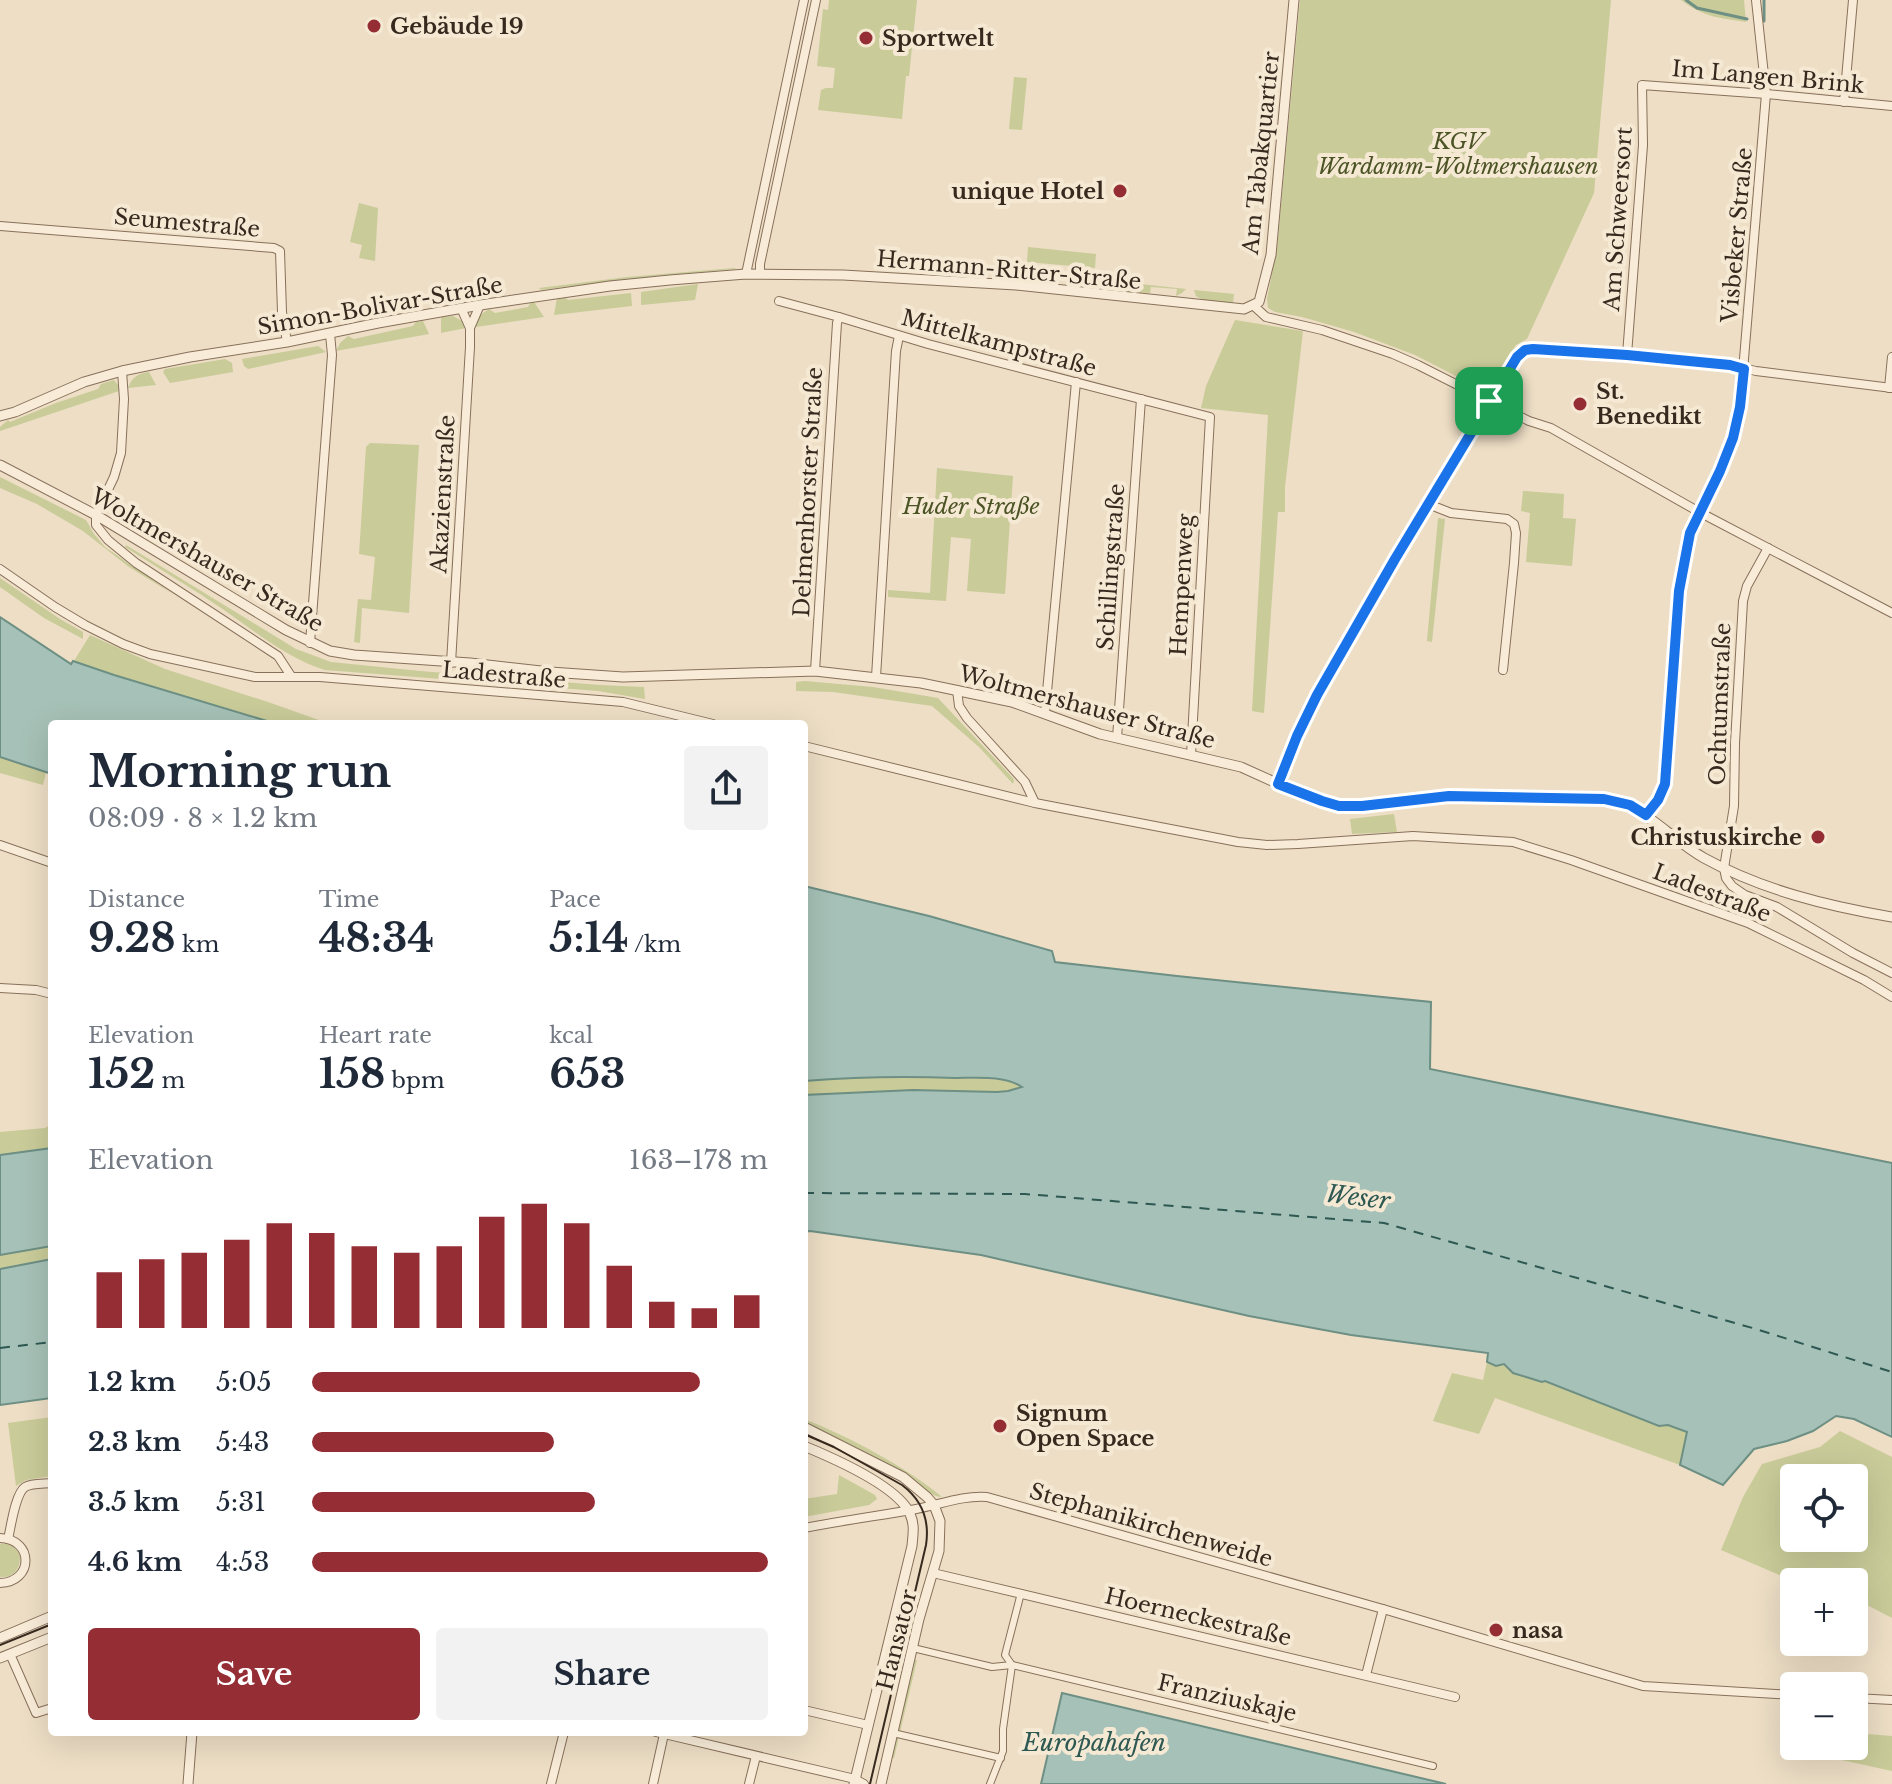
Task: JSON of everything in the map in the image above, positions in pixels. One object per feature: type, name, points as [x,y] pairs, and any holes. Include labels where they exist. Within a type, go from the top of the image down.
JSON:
[{"type":"street","points":[[746,274],[804,0]]},
{"type":"street","points":[[760,274],[816,0]]},
{"type":"street","name":"Am Tabakquartier","points":[[1254,306],[1262,295],[1271,255],[1294,0]]},
{"type":"street","name":"Visbeker Straße","points":[[1646,815],[1665,784],[1679,591],[1690,533],[1733,438],[1740,407],[1766,94],[1756,0]]},
{"type":"street","points":[[1844,102],[1853,0]]},
{"type":"street","points":[[786,82],[797,85]]},
{"type":"street","name":"Im Langen Brink","points":[[1642,85],[1892,106]]},
{"type":"street","name":"Am Schweersort","points":[[1627,355],[1643,145],[1642,85]]},
{"type":"street","name":"Seumestraße","points":[[0,226],[274,248],[280,251],[281,258],[282,312],[287,342]]},
{"type":"street","name":"Hermann-Ritter-Straße","points":[[760,274],[916,278],[1016,285],[1244,309],[1254,306]]},
{"type":"street","name":"Simon-Bolivar-Straße","points":[[0,416],[84,382],[190,357],[287,342],[461,308],[610,286],[760,274]]},
{"type":"street","name":"Mittelkampstraße","points":[[779,301],[899,336],[1210,417]]},
{"type":"street","name":"Akazienstraße","points":[[451,663],[470,328],[480,305]]},
{"type":"street","points":[[1254,306],[1266,317],[1322,330],[1393,354],[1529,421],[1551,428],[1701,513],[1892,613]]},
{"type":"street","name":"Akazienstraße","points":[[461,308],[470,328]]},
{"type":"street","name":"Delmenhorster Straße","points":[[815,671],[839,317]]},
{"type":"street","points":[[310,643],[332,355],[330,334]]},
{"type":"street","points":[[876,677],[899,336]]},
{"type":"street","points":[[1278,784],[1317,695],[1489,401],[1517,357],[1525,350],[1627,355],[1730,365],[1890,388],[1892,357]]},
{"type":"street","points":[[122,371],[125,393],[121,453],[114,477],[96,515],[96,525],[108,540],[136,563],[278,656],[291,676]]},
{"type":"street","points":[[1045,713],[1076,382]]},
{"type":"street","name":"Schillingstraße","points":[[1117,738],[1141,399]]},
{"type":"street","name":"Simon-Bolivar-Straße","points":[[0,424],[15,412]]},
{"type":"street","name":"Hempenweg","points":[[1191,755],[1210,417]]},
{"type":"street","name":"Woltmershauser Straße","points":[[0,465],[96,515],[286,630],[330,651],[623,677],[780,670],[921,683],[1012,702],[1081,728],[1241,767],[1339,806],[1449,796],[1604,799],[1630,805],[1682,844],[1724,868],[1772,889],[1892,917]]},
{"type":"street","points":[[1428,504],[1451,513],[1507,519],[1514,524],[1515,548],[1503,670]]},
{"type":"street","name":"Ochtumstraße","points":[[1724,868],[1734,806],[1743,601],[1747,586],[1768,548]]},
{"type":"street","name":"Ladestraße","points":[[0,569],[55,607],[123,644],[150,654],[255,677],[291,676],[623,702],[697,720]]},
{"type":"street","points":[[957,690],[959,706],[967,718],[1025,782],[1035,803]]},
{"type":"street","name":"Ladestraße","points":[[808,747],[1035,803],[1267,845],[1413,836],[1513,842],[1748,923],[1892,997]]},
{"type":"street","points":[[0,845],[48,862]]},
{"type":"street","points":[[1724,868],[1732,886],[1745,895],[1777,907],[1892,973]]},
{"type":"street","points":[[1864,980],[1874,964]]},
{"type":"street","points":[[0,988],[48,993]]},
{"type":"street","points":[[808,1429],[903,1477],[920,1489],[934,1505]]},
{"type":"street","points":[[808,1448],[878,1483],[897,1496],[908,1511]]},
{"type":"street","points":[[0,1583],[8,1583],[18,1577],[26,1563],[20,1546],[4,1538],[21,1491],[30,1485],[48,1483]]},
{"type":"street","name":"Stephanikirchenweide","points":[[808,1527],[908,1511],[969,1497],[987,1497],[1643,1686],[1780,1694]]},
{"type":"street","name":"Hansator","points":[[884,1783],[913,1648],[939,1551],[940,1521],[934,1505]]},
{"type":"street","name":"Hansator","points":[[858,1782],[868,1725],[912,1546],[913,1524],[908,1511]]},
{"type":"street","name":"Hoerneckestraße","points":[[933,1573],[1455,1697]]},
{"type":"street","points":[[990,1784],[1003,1751],[1012,1665],[1005,1655],[1021,1593]]},
{"type":"street","points":[[1366,1675],[1383,1609]]},
{"type":"street","points":[[1,1634],[48,1617]]},
{"type":"street","points":[[48,1639],[5,1656],[36,1713],[48,1709]]},
{"type":"street","name":"Franziuskaje","points":[[913,1648],[992,1667],[1012,1665],[1433,1766]]},
{"type":"street","points":[[1868,1699],[1892,1700]]},
{"type":"street","points":[[808,1711],[868,1725]]},
{"type":"street","points":[[893,1733],[1001,1758]]},
{"type":"street","points":[[188,1784],[192,1736]]},
{"type":"street","points":[[551,1784],[563,1736]]},
{"type":"street","points":[[653,1784],[660,1736]]},
{"type":"street","points":[[673,1736],[858,1782]]},
{"type":"street","points":[[749,1784],[756,1756]]},
{"type":"green space","name":"Sportwelt","points":[[829,0],[917,0],[902,119],[818,110],[821,90],[833,88],[835,68],[817,66],[823,9],[828,10]]},
{"type":"green space","name":"KGV Wardamm-Woltmershausen","points":[[1300,0],[1611,0],[1594,193],[1527,339],[1516,345],[1486,390],[1415,355],[1354,332],[1268,308],[1277,248]]},
{"type":"green space","points":[[1681,0],[1744,0],[1746,22],[1704,13]]},
{"type":"green space","points":[[1014,77],[1027,78],[1022,130],[1009,129]]},
{"type":"green space","points":[[359,203],[378,208],[375,261],[359,258],[362,245],[350,242]]},
{"type":"green space","points":[[1028,247],[1096,254],[1095,268],[1027,262]]},
{"type":"green space","points":[[924,264],[974,267],[972,277],[931,274],[925,271]]},
{"type":"green space","points":[[736,269],[539,288],[627,277]]},
{"type":"green space","points":[[1122,282],[1186,289],[1176,296],[1177,289],[1151,287],[1150,293],[1130,292]]},
{"type":"green space","points":[[698,284],[695,300],[641,305],[641,292]]},
{"type":"green space","points":[[1194,290],[1234,294],[1233,303],[1203,300],[1196,296]]},
{"type":"green space","points":[[631,293],[632,306],[554,315],[557,298],[563,296],[568,300]]},
{"type":"green space","points":[[531,302],[544,317],[476,327],[480,315],[489,309],[495,313],[528,307]]},
{"type":"green space","points":[[453,316],[464,322],[466,328],[441,333],[441,317]]},
{"type":"green space","points":[[1235,320],[1303,331],[1285,487],[1285,512],[1278,512],[1264,713],[1252,711],[1268,415],[1201,408],[1206,386]]},
{"type":"green space","points":[[423,321],[429,334],[336,351],[348,336],[354,339]]},
{"type":"green space","points":[[318,346],[326,352],[248,369],[242,359]]},
{"type":"green space","points":[[225,359],[232,363],[233,372],[170,383],[163,372],[165,369]]},
{"type":"green space","points":[[149,372],[156,385],[128,388],[136,377]]},
{"type":"green space","points":[[114,380],[119,391],[0,431],[8,420],[10,422],[98,389],[101,384]]},
{"type":"green space","points":[[370,443],[419,445],[409,613],[362,608],[360,643],[354,642],[358,599],[371,600],[375,557],[359,554],[366,447]]},
{"type":"green space","name":"Huder Straße","points":[[937,468],[1013,476],[1005,594],[967,591],[971,539],[951,537],[946,601],[888,597],[888,590],[930,593]]},
{"type":"green space","points":[[0,477],[86,520],[105,547],[173,594],[129,567],[83,531],[37,504],[0,488]]},
{"type":"green space","points":[[1523,491],[1564,494],[1563,518],[1576,519],[1572,566],[1526,562],[1530,513],[1521,511]]},
{"type":"green space","points":[[1438,518],[1445,519],[1432,642],[1427,641]]},
{"type":"green space","points":[[126,545],[296,649],[331,662],[644,687],[645,699],[598,691],[325,670],[273,644]]},
{"type":"green space","points":[[0,578],[83,632],[83,639],[44,618],[0,587]]},
{"type":"green space","points":[[90,635],[165,669],[319,720],[264,720],[74,661]]},
{"type":"green space","points":[[796,682],[873,687],[938,698],[1013,778],[1013,784],[979,747],[932,706],[833,692],[796,691]]},
{"type":"green space","points":[[0,757],[46,772],[43,785],[0,773]]},
{"type":"green space","points":[[1394,814],[1397,832],[1352,834],[1350,819]]},
{"type":"green space","points":[[897,1076],[1010,1080],[1023,1087],[997,1092],[913,1090],[808,1095],[808,1081]]},
{"type":"green space","points":[[48,1126],[48,1149],[0,1155],[0,1132]]},
{"type":"green space","points":[[48,1247],[48,1260],[0,1269],[0,1255]]},
{"type":"green space","points":[[1487,1362],[1496,1366],[1504,1364],[1688,1432],[1680,1465],[1495,1398],[1479,1434],[1433,1421],[1452,1373],[1483,1380]]},
{"type":"green space","points":[[48,1418],[48,1477],[26,1480],[16,1486],[8,1423]]},
{"type":"green space","points":[[808,1421],[876,1453],[942,1497],[932,1494],[906,1474],[808,1425]]},
{"type":"green space","points":[[1840,1431],[1892,1457],[1892,1618],[1868,1606],[1868,1568],[1780,1568],[1780,1575],[1721,1550],[1743,1497],[1762,1464],[1820,1447]]},
{"type":"green space","points":[[839,1475],[877,1499],[869,1505],[808,1516],[808,1498],[837,1494]]},
{"type":"green space","points":[[0,1544],[13,1547],[20,1557],[15,1572],[5,1577],[0,1577]]},
{"type":"green space","points":[[915,1660],[894,1758],[891,1758]]},
{"type":"green space","points":[[1868,1734],[1892,1736],[1892,1771],[1842,1760],[1868,1760]]},
{"type":"water","points":[[0,617],[71,664],[73,661],[264,720],[48,720],[48,773],[0,757]]},
{"type":"water","name":"Weser","points":[[808,887],[929,916],[1052,951],[1055,962],[1431,1002],[1430,1069],[1892,1163],[1892,1437],[1854,1419],[1836,1416],[1813,1431],[1754,1449],[1723,1485],[1680,1465],[1687,1432],[1668,1425],[1659,1426],[1545,1381],[1513,1373],[1504,1364],[1496,1366],[1487,1362],[1488,1353],[1351,1335],[1249,1316],[981,1255],[808,1231],[808,1095],[913,1090],[997,1092],[1022,1087],[998,1079],[879,1077],[808,1081]]},
{"type":"water","points":[[48,1149],[48,1247],[0,1255],[0,1155]]},
{"type":"water","points":[[48,1260],[48,1399],[0,1405],[0,1269]]},
{"type":"water","name":"Europahafen","points":[[1062,1693],[1446,1784],[1041,1784]]},
{"type":"waterway","points":[[1686,0],[1697,8],[1747,19]]},
{"type":"waterway","points":[[1764,0],[1764,21]]},
{"type":"ferry route","points":[[808,1193],[1025,1194],[1384,1223],[1756,1329],[1892,1372]]},
{"type":"ferry route","points":[[0,1348],[48,1342]]},
{"type":"tram line","points":[[808,1436],[902,1485],[915,1497],[925,1519],[926,1545],[870,1784]]},
{"type":"tram line","points":[[0,1645],[48,1626]]},
{"type":"place","name":"Gebäude 19","points":[[374,26]]},
{"type":"place","name":"Sportwelt","points":[[866,38]]},
{"type":"place","name":"unique Hotel","points":[[1120,191]]},
{"type":"place","name":"St. Benedikt","points":[[1580,404]]},
{"type":"place","name":"Christuskirche","points":[[1818,837]]},
{"type":"place","name":"Signum Open Space","points":[[1000,1426]]},
{"type":"place","name":"nasa","points":[[1496,1630]]},
{"type":"route","points":[[1525,350],[1627,355],[1744,369],[1733,438],[1690,533],[1679,591],[1665,784],[1646,815],[1630,805],[1604,799],[1449,796],[1339,806],[1278,784],[1317,695],[1489,401],[1517,357],[1525,350]]}]
